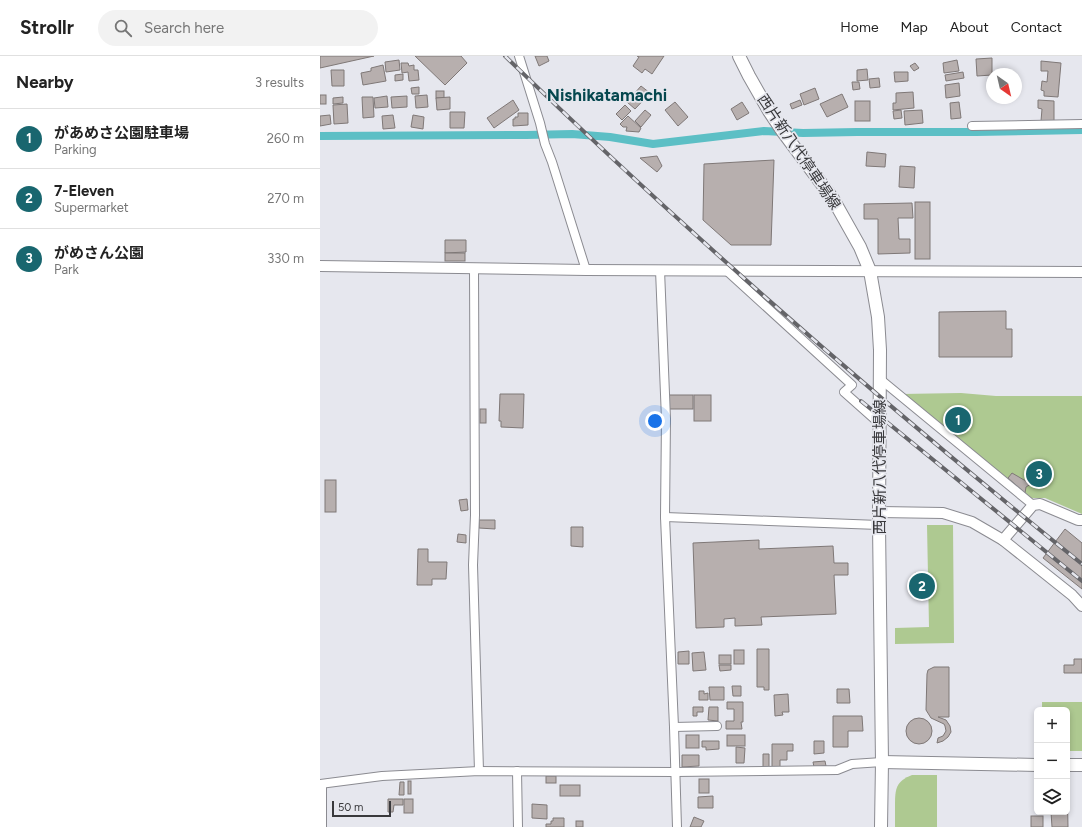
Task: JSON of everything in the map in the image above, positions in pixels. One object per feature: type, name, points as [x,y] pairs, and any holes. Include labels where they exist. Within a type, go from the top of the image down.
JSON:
[{"type":"main road","name":"西片新八代停車場線","points":[[739,56],[748,76],[782,132],[833,199],[860,246],[870,271],[878,317],[880,350],[879,525],[882,762],[881,827]]},
{"type":"main road","points":[[882,762],[1034,764]]},
{"type":"main road","points":[[1070,765],[1082,765]]},
{"type":"street","points":[[519,56],[545,144],[586,270]]},
{"type":"street","points":[[972,126],[1082,124]]},
{"type":"street","points":[[320,266],[586,270],[1082,272]]},
{"type":"street","points":[[474,269],[475,516],[473,564],[478,771]]},
{"type":"street","points":[[660,270],[666,419],[665,518],[677,827]]},
{"type":"street","points":[[727,271],[852,385],[844,392],[880,424]]},
{"type":"street","points":[[880,379],[1033,505]]},
{"type":"street","points":[[1003,540],[1033,505],[1040,504],[1078,520],[1082,520]]},
{"type":"street","points":[[880,512],[943,513],[972,522],[1003,540],[1072,595],[1082,606]]},
{"type":"street","points":[[665,518],[879,525]]},
{"type":"street","points":[[674,727],[717,726]]},
{"type":"street","points":[[322,827],[321,784],[382,776],[478,771],[675,772],[837,770],[852,764],[882,762]]},
{"type":"street","points":[[517,771],[518,827]]},
{"type":"green space","points":[[961,393],[996,396],[1082,396],[1082,514],[1045,498],[1028,498],[901,394]]},
{"type":"green space","points":[[927,525],[953,525],[954,643],[895,644],[895,628],[929,627]]},
{"type":"green space","points":[[1042,702],[1082,702],[1082,751],[1070,751],[1070,707],[1042,707]]},
{"type":"green space","points":[[912,775],[937,775],[937,827],[895,827],[896,790],[903,780]]},
{"type":"building","points":[[320,56],[374,56],[320,68]]},
{"type":"building","points":[[415,56],[461,56],[467,63],[445,85]]},
{"type":"building","points":[[535,56],[547,56],[549,61],[539,66]]},
{"type":"building","points":[[637,56],[664,56],[652,74],[645,69],[642,73],[633,66],[639,57]]},
{"type":"building","points":[[992,58],[992,68],[986,68],[986,75],[977,76],[976,59]]},
{"type":"building","points":[[399,60],[400,70],[386,72],[385,62]]},
{"type":"building","points":[[957,60],[959,71],[944,73],[943,63]]},
{"type":"building","points":[[1041,61],[1061,63],[1058,97],[1044,96],[1044,91],[1041,90],[1042,81],[1047,82],[1048,71],[1041,71]]},
{"type":"building","points":[[401,63],[408,63],[409,66],[414,65],[414,70],[418,70],[419,80],[409,81],[408,72],[402,73]]},
{"type":"building","points":[[915,63],[919,68],[914,71],[910,66]]},
{"type":"building","points":[[383,65],[386,81],[363,85],[361,73],[371,71],[371,68]]},
{"type":"building","points":[[867,69],[868,80],[857,81],[857,70]]},
{"type":"building","points":[[331,70],[344,70],[344,86],[332,86]]},
{"type":"building","points":[[894,72],[908,72],[908,81],[895,82]]},
{"type":"building","points":[[963,72],[964,78],[946,81],[945,75]]},
{"type":"building","points":[[403,74],[403,80],[395,81],[395,75]]},
{"type":"building","points":[[879,78],[880,87],[870,88],[869,79]]},
{"type":"building","points":[[852,82],[859,82],[860,89],[853,90]]},
{"type":"building","points":[[959,83],[960,96],[946,98],[945,85]]},
{"type":"building","points":[[641,86],[650,93],[635,109],[627,102]]},
{"type":"building","points":[[419,87],[419,94],[412,94],[411,88]]},
{"type":"building","points":[[815,88],[819,99],[804,105],[800,94]]},
{"type":"building","points":[[436,91],[444,91],[444,98],[436,98]]},
{"type":"building","points":[[913,92],[914,108],[893,110],[893,103],[896,103],[896,93]]},
{"type":"building","points":[[842,94],[848,107],[827,117],[820,104]]},
{"type":"building","points":[[320,95],[326,95],[326,104],[320,104]]},
{"type":"building","points":[[427,95],[428,107],[416,108],[415,96]]},
{"type":"building","points":[[387,96],[388,107],[375,108],[374,98]]},
{"type":"building","points":[[407,96],[407,107],[392,108],[391,97]]},
{"type":"building","points":[[343,97],[343,103],[333,104],[333,98]]},
{"type":"building","points":[[362,97],[373,97],[374,117],[363,118]]},
{"type":"building","points":[[450,97],[450,109],[437,110],[436,98]]},
{"type":"building","points":[[513,100],[519,110],[494,128],[487,118]]},
{"type":"building","points":[[800,100],[802,105],[792,109],[790,104]]},
{"type":"building","points":[[1038,100],[1054,101],[1054,122],[1041,121],[1042,109],[1038,108]]},
{"type":"building","points":[[855,101],[870,101],[870,121],[855,121]]},
{"type":"building","points":[[675,102],[688,117],[678,126],[665,110]]},
{"type":"building","points":[[742,102],[749,113],[737,120],[731,109]]},
{"type":"building","points":[[959,102],[961,118],[951,119],[950,103]]},
{"type":"building","points":[[347,104],[348,123],[334,124],[333,105]]},
{"type":"building","points":[[625,105],[631,111],[622,120],[616,114]]},
{"type":"building","points":[[645,110],[651,115],[641,127],[635,121]]},
{"type":"building","points":[[901,110],[902,118],[894,119],[893,111]]},
{"type":"building","points":[[922,110],[923,123],[905,125],[904,111]]},
{"type":"building","points":[[450,112],[465,112],[464,128],[450,128]]},
{"type":"building","points":[[518,113],[528,113],[528,125],[513,126],[513,119],[518,117]]},
{"type":"building","points":[[330,115],[331,124],[320,126],[320,116]]},
{"type":"building","points":[[393,115],[395,128],[383,129],[382,116]]},
{"type":"building","points":[[413,115],[424,117],[423,129],[411,127]]},
{"type":"building","points":[[628,116],[641,128],[639,132],[626,131],[627,127],[623,127],[620,124]]},
{"type":"building","points":[[867,152],[886,154],[885,167],[866,166]]},
{"type":"building","points":[[657,156],[662,166],[657,172],[640,158]]},
{"type":"building","points":[[774,160],[771,245],[731,245],[703,220],[704,164]]},
{"type":"building","points":[[900,166],[915,167],[914,188],[899,187]]},
{"type":"building","points":[[915,202],[930,202],[930,259],[915,259]]},
{"type":"building","points":[[912,203],[913,218],[898,218],[899,239],[910,239],[910,253],[878,254],[878,219],[864,219],[864,204]]},
{"type":"building","points":[[445,240],[466,240],[466,252],[445,253]]},
{"type":"building","points":[[445,253],[465,253],[465,261],[445,261]]},
{"type":"building","points":[[1006,311],[1006,329],[1012,329],[1012,357],[939,357],[939,312]]},
{"type":"building","points":[[500,394],[524,394],[523,428],[501,427],[501,421],[499,421]]},
{"type":"building","points":[[663,395],[693,395],[693,409],[663,409]]},
{"type":"building","points":[[694,395],[711,395],[711,421],[694,421]]},
{"type":"building","points":[[480,409],[486,409],[486,423],[480,423]]},
{"type":"building","points":[[1012,473],[1031,484],[1026,487],[1025,493],[1008,478]]},
{"type":"building","points":[[325,480],[336,480],[336,512],[325,512]]},
{"type":"building","points":[[467,499],[468,510],[461,511],[459,500]]},
{"type":"building","points":[[479,520],[495,520],[495,529],[479,528]]},
{"type":"building","points":[[571,527],[583,527],[583,547],[571,546]]},
{"type":"building","points":[[1065,529],[1082,543],[1082,589],[1043,558]]},
{"type":"building","points":[[458,534],[466,535],[466,543],[457,542]]},
{"type":"building","points":[[759,540],[759,549],[833,546],[834,563],[848,563],[848,575],[834,575],[836,614],[761,617],[762,625],[735,626],[735,618],[724,619],[724,627],[696,628],[693,543]]},
{"type":"building","points":[[418,549],[428,549],[428,562],[447,562],[446,579],[432,579],[432,585],[417,585]]},
{"type":"building","points":[[915,573],[927,573],[927,599],[916,599]]},
{"type":"building","points":[[757,649],[769,649],[769,690],[764,690],[764,687],[757,687]]},
{"type":"building","points":[[734,650],[744,650],[744,664],[734,664]]},
{"type":"building","points":[[689,651],[689,664],[678,664],[678,652]]},
{"type":"building","points":[[704,652],[706,670],[693,671],[692,653]]},
{"type":"building","points":[[719,655],[731,655],[731,664],[719,664]]},
{"type":"building","points":[[1074,659],[1082,659],[1082,673],[1064,673],[1064,665],[1074,665]]},
{"type":"building","points":[[719,665],[731,665],[731,670],[720,671]]},
{"type":"building","points":[[934,667],[949,667],[949,717],[938,717],[946,720],[950,726],[951,732],[943,741],[937,743],[938,738],[943,736],[946,731],[945,726],[944,724],[931,718],[926,710],[927,674],[928,670]]},
{"type":"building","points":[[732,686],[741,686],[741,696],[733,696]]},
{"type":"building","points":[[709,687],[724,687],[724,700],[710,700]]},
{"type":"building","points":[[837,689],[849,689],[850,703],[837,703]]},
{"type":"building","points":[[699,691],[704,691],[704,694],[708,693],[708,700],[699,700]]},
{"type":"building","points":[[788,694],[789,712],[782,712],[783,715],[775,716],[774,695]]},
{"type":"building","points":[[727,702],[743,702],[743,722],[741,722],[742,729],[726,729],[726,721],[734,721],[734,709],[727,709]]},
{"type":"building","points":[[693,707],[703,707],[703,712],[697,712],[697,716],[693,716]]},
{"type":"building","points":[[709,707],[718,707],[718,721],[708,720]]},
{"type":"building","points":[[833,716],[862,716],[863,731],[848,731],[848,747],[833,747]]},
{"type":"building","points":[[919,718],[928,722],[932,731],[928,740],[919,744],[910,740],[906,731],[910,722]]},
{"type":"building","points":[[686,735],[699,735],[699,748],[686,748]]},
{"type":"building","points":[[727,735],[745,735],[745,746],[727,746]]},
{"type":"building","points":[[702,741],[719,741],[719,749],[706,750],[706,747],[702,747]]},
{"type":"building","points":[[814,741],[824,741],[824,753],[814,754]]},
{"type":"building","points":[[772,744],[793,744],[793,751],[787,751],[787,760],[780,760],[780,768],[772,768]]},
{"type":"building","points":[[736,747],[745,748],[744,763],[736,763]]},
{"type":"building","points":[[763,754],[769,754],[769,767],[763,768]]},
{"type":"building","points":[[682,755],[699,755],[699,766],[682,767]]},
{"type":"building","points":[[825,761],[826,766],[814,767],[813,762]]},
{"type":"building","points":[[546,776],[556,776],[556,783],[546,783]]},
{"type":"building","points":[[699,779],[709,779],[709,793],[699,793]]},
{"type":"building","points":[[408,781],[411,781],[411,794],[408,794]]},
{"type":"building","points":[[400,782],[404,782],[404,795],[399,795]]},
{"type":"building","points":[[560,785],[580,785],[580,796],[560,796]]},
{"type":"building","points":[[713,796],[713,808],[698,808],[698,797]]},
{"type":"building","points":[[388,799],[403,799],[403,805],[394,805],[393,812],[388,812]]},
{"type":"building","points":[[404,799],[413,799],[413,813],[404,813]]},
{"type":"building","points":[[532,804],[547,805],[547,819],[532,818]]},
{"type":"building","points":[[1051,815],[1068,815],[1068,827],[1052,827]]},
{"type":"building","points":[[1031,816],[1043,816],[1043,827],[1031,827]]},
{"type":"building","points":[[694,817],[704,821],[701,827],[690,827]]},
{"type":"building","points":[[553,818],[564,818],[564,827],[546,827],[546,824],[551,824]]},
{"type":"building","points":[[576,821],[583,821],[583,827],[576,827]]},
{"type":"waterway","points":[[320,136],[572,134],[610,137],[653,144],[764,131],[803,133],[1082,130]]},
{"type":"railway","points":[[505,56],[574,123],[788,317],[933,442],[1082,564]]},
{"type":"railway","points":[[861,401],[1082,581]]},
{"type":"place","name":"があめさ公園駐車場","points":[[958,420]]},
{"type":"place","name":"がめさん公園","points":[[1039,474]]},
{"type":"place","name":"7-Eleven","points":[[922,586]]},
{"type":"district","name":"Nishikatamachi","points":[[607,95]]}]
